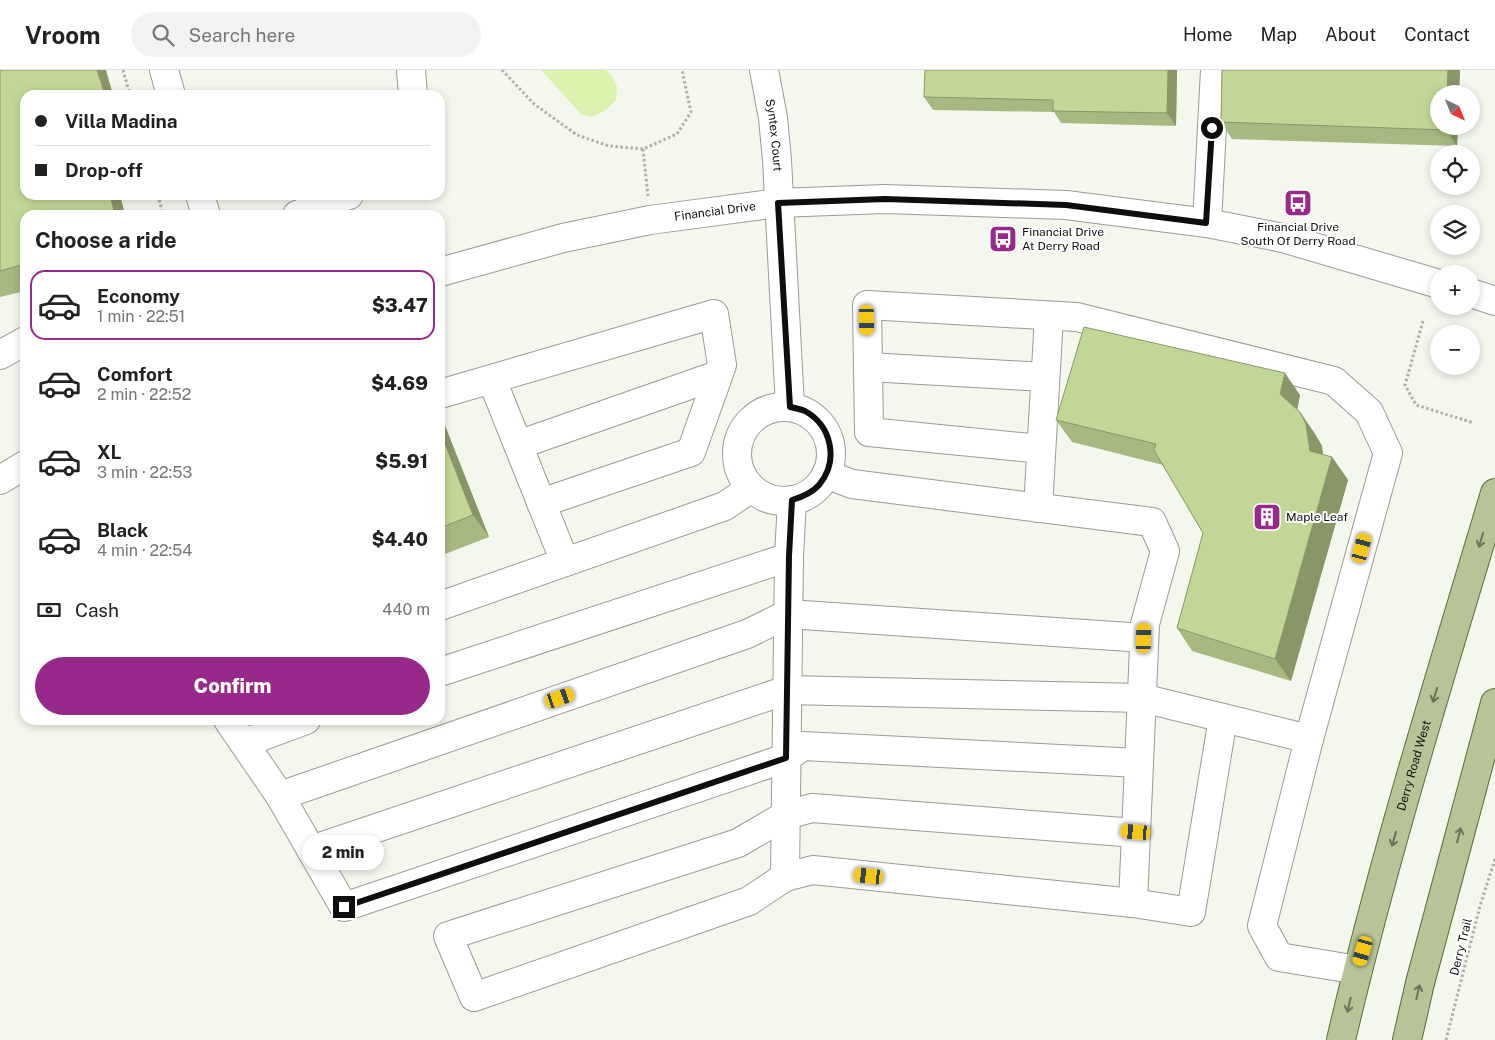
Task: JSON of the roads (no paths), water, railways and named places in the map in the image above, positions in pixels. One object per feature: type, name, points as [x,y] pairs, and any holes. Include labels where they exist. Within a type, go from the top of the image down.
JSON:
[{"type":"main road","name":"Derry Road West","points":[[1341,1040],[1358,970],[1426,724],[1495,493]]},
{"type":"main road","points":[[1407,1040],[1422,974],[1495,703]]},
{"type":"street","points":[[164,70],[170,90]]},
{"type":"street","points":[[412,70],[413,90]]},
{"type":"street","name":"Syntex Court","points":[[764,70],[773,118],[777,160],[790,407]]},
{"type":"street","points":[[1206,223],[1215,70]]},
{"type":"street","name":"Financial Drive","points":[[445,271],[563,238],[650,220],[778,203],[885,199],[1066,205],[1206,223],[1283,238],[1430,281]]},
{"type":"street","points":[[310,210],[336,200]]},
{"type":"street","points":[[1480,296],[1495,300]]},
{"type":"street","points":[[1041,449],[869,432],[867,305],[1077,317],[1334,381],[1369,412],[1388,453],[1308,739],[1262,926],[1279,957],[1358,970]]},
{"type":"street","points":[[445,393],[714,314],[722,364],[691,452],[541,503]]},
{"type":"street","points":[[1038,508],[1049,316]]},
{"type":"street","points":[[0,355],[20,344]]},
{"type":"street","points":[[868,367],[1046,377]]},
{"type":"street","points":[[518,445],[718,375]]},
{"type":"street","points":[[492,380],[565,562]]},
{"type":"street","points":[[775,407],[790,407],[804,411],[816,419],[825,431],[830,445],[830,460],[826,474],[818,486],[806,495],[792,500],[778,501],[763,496],[751,488],[742,476],[737,462],[737,448],[741,433],[749,421],[761,412],[775,407]]},
{"type":"street","points":[[0,480],[20,467]]},
{"type":"street","points":[[826,474],[852,484],[1152,522],[1165,551],[1145,624],[1132,903]]},
{"type":"street","points":[[445,604],[725,506],[751,488]]},
{"type":"street","points":[[785,877],[789,556],[792,500]]},
{"type":"street","points":[[445,670],[789,556]]},
{"type":"street","points":[[280,796],[747,634],[788,614],[1144,638]]},
{"type":"street","points":[[311,850],[787,690],[1142,698],[1308,739]]},
{"type":"street","points":[[1136,832],[812,808],[786,815],[738,843],[448,936],[474,997],[749,901],[785,877],[813,870],[1132,903],[1192,912],[1224,718]]},
{"type":"street","points":[[231,725],[280,796],[344,907],[786,758],[803,746],[1139,763]]},
{"type":"street","points":[[244,743],[293,725]]},
{"type":"place","name":"Financial Drive South Of Derry Road","points":[[1298,203]]},
{"type":"place","name":"Financial Drive At Derry Road","points":[[1003,239]]},
{"type":"place","name":"Maple Leaf","points":[[1267,517]]}]
